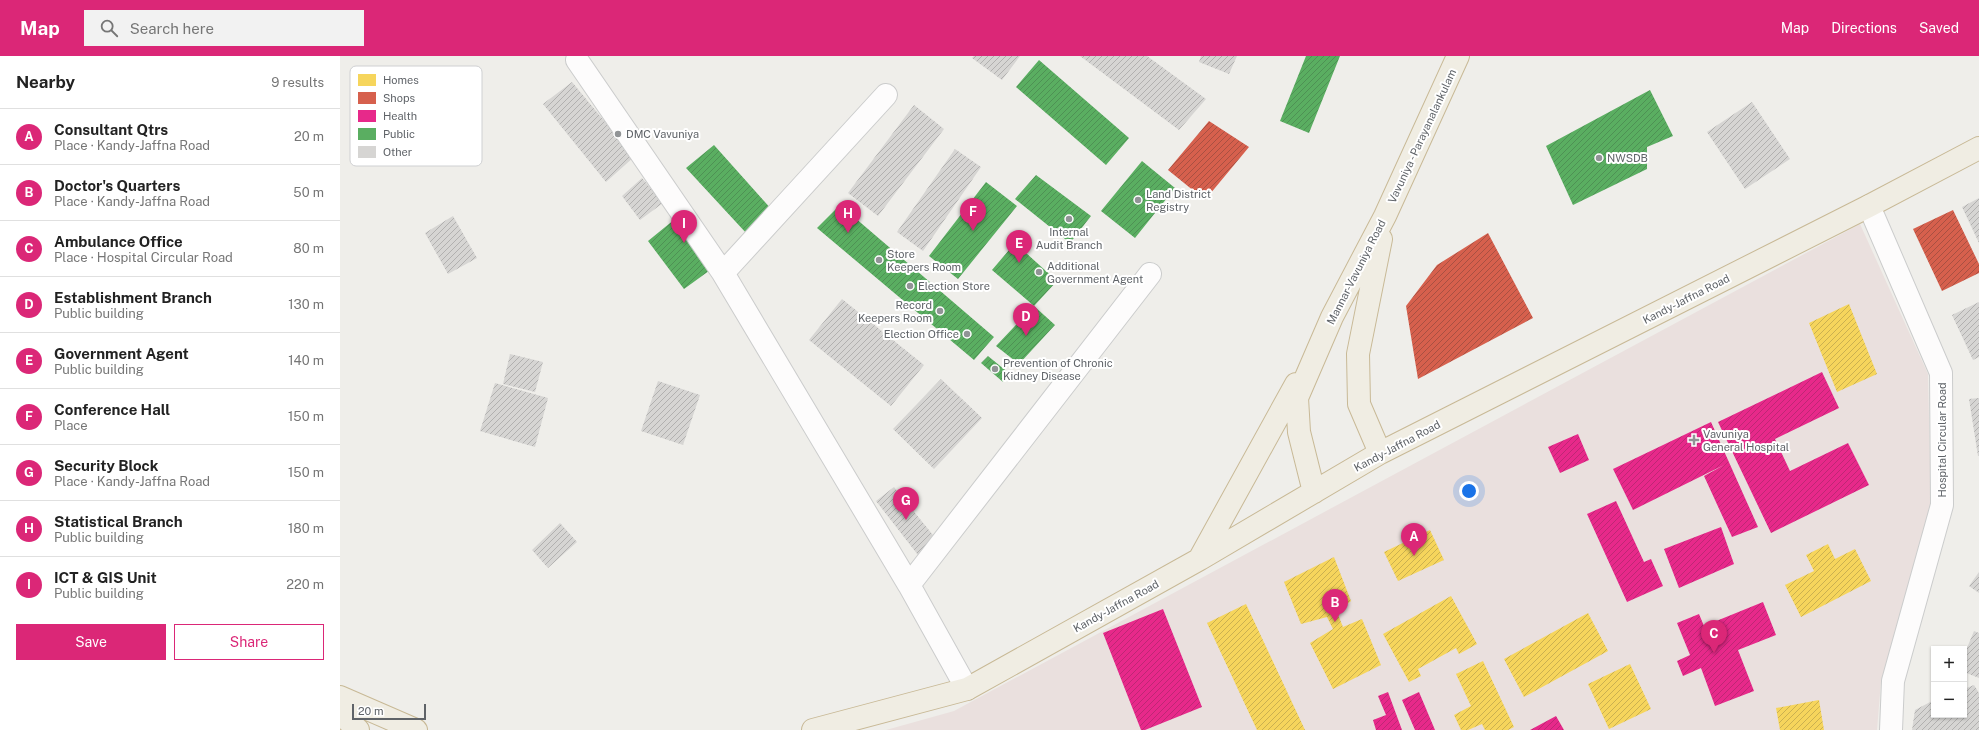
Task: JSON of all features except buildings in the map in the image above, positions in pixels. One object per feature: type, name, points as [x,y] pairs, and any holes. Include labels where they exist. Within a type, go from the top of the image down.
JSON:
[{"type":"highway","name":"Vavuniya - Parayanalankulam","points":[[1385,216],[1458,56]]},
{"type":"highway","name":"Kandy-Jaffna Road","points":[[814,730],[967,689],[1200,560],[1380,453],[1869,206],[1979,148]]},
{"type":"highway","name":"Mannar-Vavuniya Road","points":[[1314,492],[1299,432],[1297,398],[1332,317],[1385,216]]},
{"type":"highway","name":"Mannar-Vavuniya Road","points":[[1380,453],[1359,404],[1358,354],[1385,216]]},
{"type":"highway","points":[[1200,560],[1332,317]]},
{"type":"highway","points":[[340,697],[416,730]]},
{"type":"highway","points":[[340,714],[358,730]]},
{"type":"highway","points":[[340,718],[343,730]]},
{"type":"street","points":[[577,60],[723,273],[909,585],[967,689]]},
{"type":"street","points":[[723,273],[886,95]]},
{"type":"street","name":"Hospital Circular Road","points":[[1869,206],[1941,373],[1942,505],[1893,681],[1891,730]]},
{"type":"street","points":[[909,585],[1150,274]]},
{"type":"shaded area","name":"Vavuniya General Hospital","points":[[1860,224],[1928,374],[1931,507],[1881,681],[1877,730],[886,730],[954,711]]},
{"type":"place","name":"DMC Vavuniya","points":[[618,134]]},
{"type":"place","name":"NWSDB","points":[[1599,158]]},
{"type":"place","name":"Land District Registry","points":[[1138,200]]},
{"type":"place","name":"Internal Audit Branch","points":[[1069,219]]},
{"type":"place","name":"Conference Hall","points":[[973,231]]},
{"type":"place","name":"Statistical Branch","points":[[848,233]]},
{"type":"place","name":"ICT & GIS Unit","points":[[684,243]]},
{"type":"place","name":"Store Keepers Room","points":[[879,260]]},
{"type":"place","name":"Government Agent","points":[[1019,263]]},
{"type":"place","name":"Additional Government Agent","points":[[1039,272]]},
{"type":"place","name":"Election Store","points":[[910,286]]},
{"type":"place","name":"Record Keepers Room","points":[[940,311]]},
{"type":"place","name":"Election Office","points":[[967,334]]},
{"type":"place","name":"Establishment Branch","points":[[1026,336]]},
{"type":"place","name":"Prevention of Chronic Kidney Disease","points":[[995,369]]},
{"type":"place","name":"Vavuniya General Hospital","points":[[1694,440]]},
{"type":"place","name":"Security Block","points":[[906,520]]},
{"type":"place","name":"Consultant Qtrs","points":[[1414,556]]},
{"type":"place","name":"Doctor's Quarters","points":[[1335,622]]},
{"type":"place","name":"Ambulance Office","points":[[1714,653]]}]
